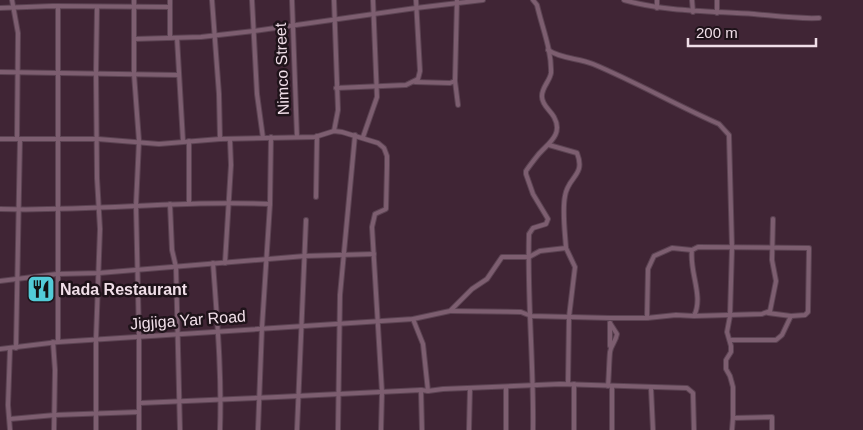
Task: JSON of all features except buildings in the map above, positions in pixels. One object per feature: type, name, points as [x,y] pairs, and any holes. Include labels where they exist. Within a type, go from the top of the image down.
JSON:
[{"type":"street","points":[[12,0],[18,33],[19,210],[16,348]]},
{"type":"street","points":[[53,0],[55,6],[58,74],[58,209],[54,430]]},
{"type":"street","points":[[93,0],[95,7],[99,208],[96,430]]},
{"type":"street","points":[[134,0],[134,74],[139,141],[136,205],[139,430]]},
{"type":"street","points":[[170,0],[170,38]]},
{"type":"street","points":[[212,0],[219,94],[220,139]]},
{"type":"street","points":[[252,0],[257,94],[263,138]]},
{"type":"street","name":"Nimco Street","points":[[292,0],[297,137]]},
{"type":"street","points":[[334,0],[338,110],[334,132]]},
{"type":"street","points":[[363,137],[375,104],[377,88],[373,0]]},
{"type":"street","points":[[415,82],[418,80],[420,71],[416,0]]},
{"type":"street","points":[[134,39],[215,36],[254,32],[457,2],[483,0]]},
{"type":"street","points":[[533,0],[537,5],[548,50],[550,75],[542,97],[543,102],[556,121],[553,139],[526,170],[533,194],[548,219],[546,224],[533,228],[529,234],[528,295],[531,316],[534,386],[533,430]]},
{"type":"street","points":[[624,0],[658,8],[693,12],[794,19],[819,18]]},
{"type":"street","points":[[657,0],[658,8]]},
{"type":"street","points":[[692,0],[693,12]]},
{"type":"street","points":[[717,0],[717,13]]},
{"type":"street","points":[[457,2],[455,81],[458,105]]},
{"type":"street","points":[[0,8],[55,6],[170,7]]},
{"type":"street","points":[[177,38],[183,141]]},
{"type":"street","points":[[548,50],[554,54],[589,62],[613,72],[719,124],[729,135],[732,248],[730,316],[727,332],[731,352],[726,360],[726,369],[733,387],[732,430]]},
{"type":"street","points":[[0,72],[178,75]]},
{"type":"street","points":[[336,88],[377,88],[406,85],[415,82],[450,83],[455,81]]},
{"type":"street","points":[[0,139],[98,139],[139,141],[151,144],[220,139],[318,136],[334,132],[355,135],[378,143],[384,148],[387,156],[386,209],[375,214],[372,226],[382,392],[381,430]]},
{"type":"street","points":[[338,430],[339,323],[343,255],[355,135]]},
{"type":"street","points":[[316,197],[318,136]]},
{"type":"street","points":[[258,430],[272,138]]},
{"type":"street","points":[[225,262],[230,140]]},
{"type":"street","points":[[189,141],[189,203]]},
{"type":"street","points":[[549,145],[577,152],[581,163],[569,184],[565,196],[566,248],[576,267],[569,317],[568,384]]},
{"type":"street","points":[[0,209],[99,208],[228,202],[270,204]]},
{"type":"street","points":[[170,204],[172,250],[176,267],[180,430]]},
{"type":"street","points":[[768,313],[776,281],[772,260],[773,219]]},
{"type":"street","points":[[297,430],[306,220]]},
{"type":"street","points":[[647,318],[648,269],[654,256],[672,248],[692,250],[698,247],[809,248],[808,312],[804,315],[791,316],[782,335],[776,340],[730,340]]},
{"type":"street","points":[[450,311],[472,289],[487,279],[502,257],[529,257],[540,251],[566,248]]},
{"type":"street","points":[[692,250],[691,261],[698,301],[698,309],[694,316]]},
{"type":"street","points":[[0,281],[57,274],[99,273],[305,256],[374,254]]},
{"type":"street","points":[[213,264],[221,399],[220,430]]},
{"type":"street","name":"Jigjiga Yar Road","points":[[0,349],[96,339],[262,327],[414,319],[450,311],[521,312],[531,316],[610,318],[647,318],[671,315],[730,316],[768,313],[791,316]]},
{"type":"street","points":[[610,318],[612,430]]},
{"type":"street","points":[[414,319],[423,344],[428,391]]},
{"type":"street","points":[[610,323],[617,334],[616,341],[612,344],[610,352]]},
{"type":"street","points":[[10,348],[8,405],[10,430]]},
{"type":"street","points":[[140,402],[568,384],[687,388],[692,392],[694,430]]},
{"type":"street","points":[[574,384],[574,430]]},
{"type":"street","points":[[506,387],[506,430]]},
{"type":"street","points":[[469,430],[470,388]]},
{"type":"street","points":[[651,388],[653,430]]},
{"type":"street","points":[[421,390],[422,430]]},
{"type":"street","points":[[10,419],[55,415],[139,412]]},
{"type":"street","points":[[733,418],[772,417],[772,430]]},
{"type":"place","name":"Nada Restaurant","points":[[41,289]]}]
